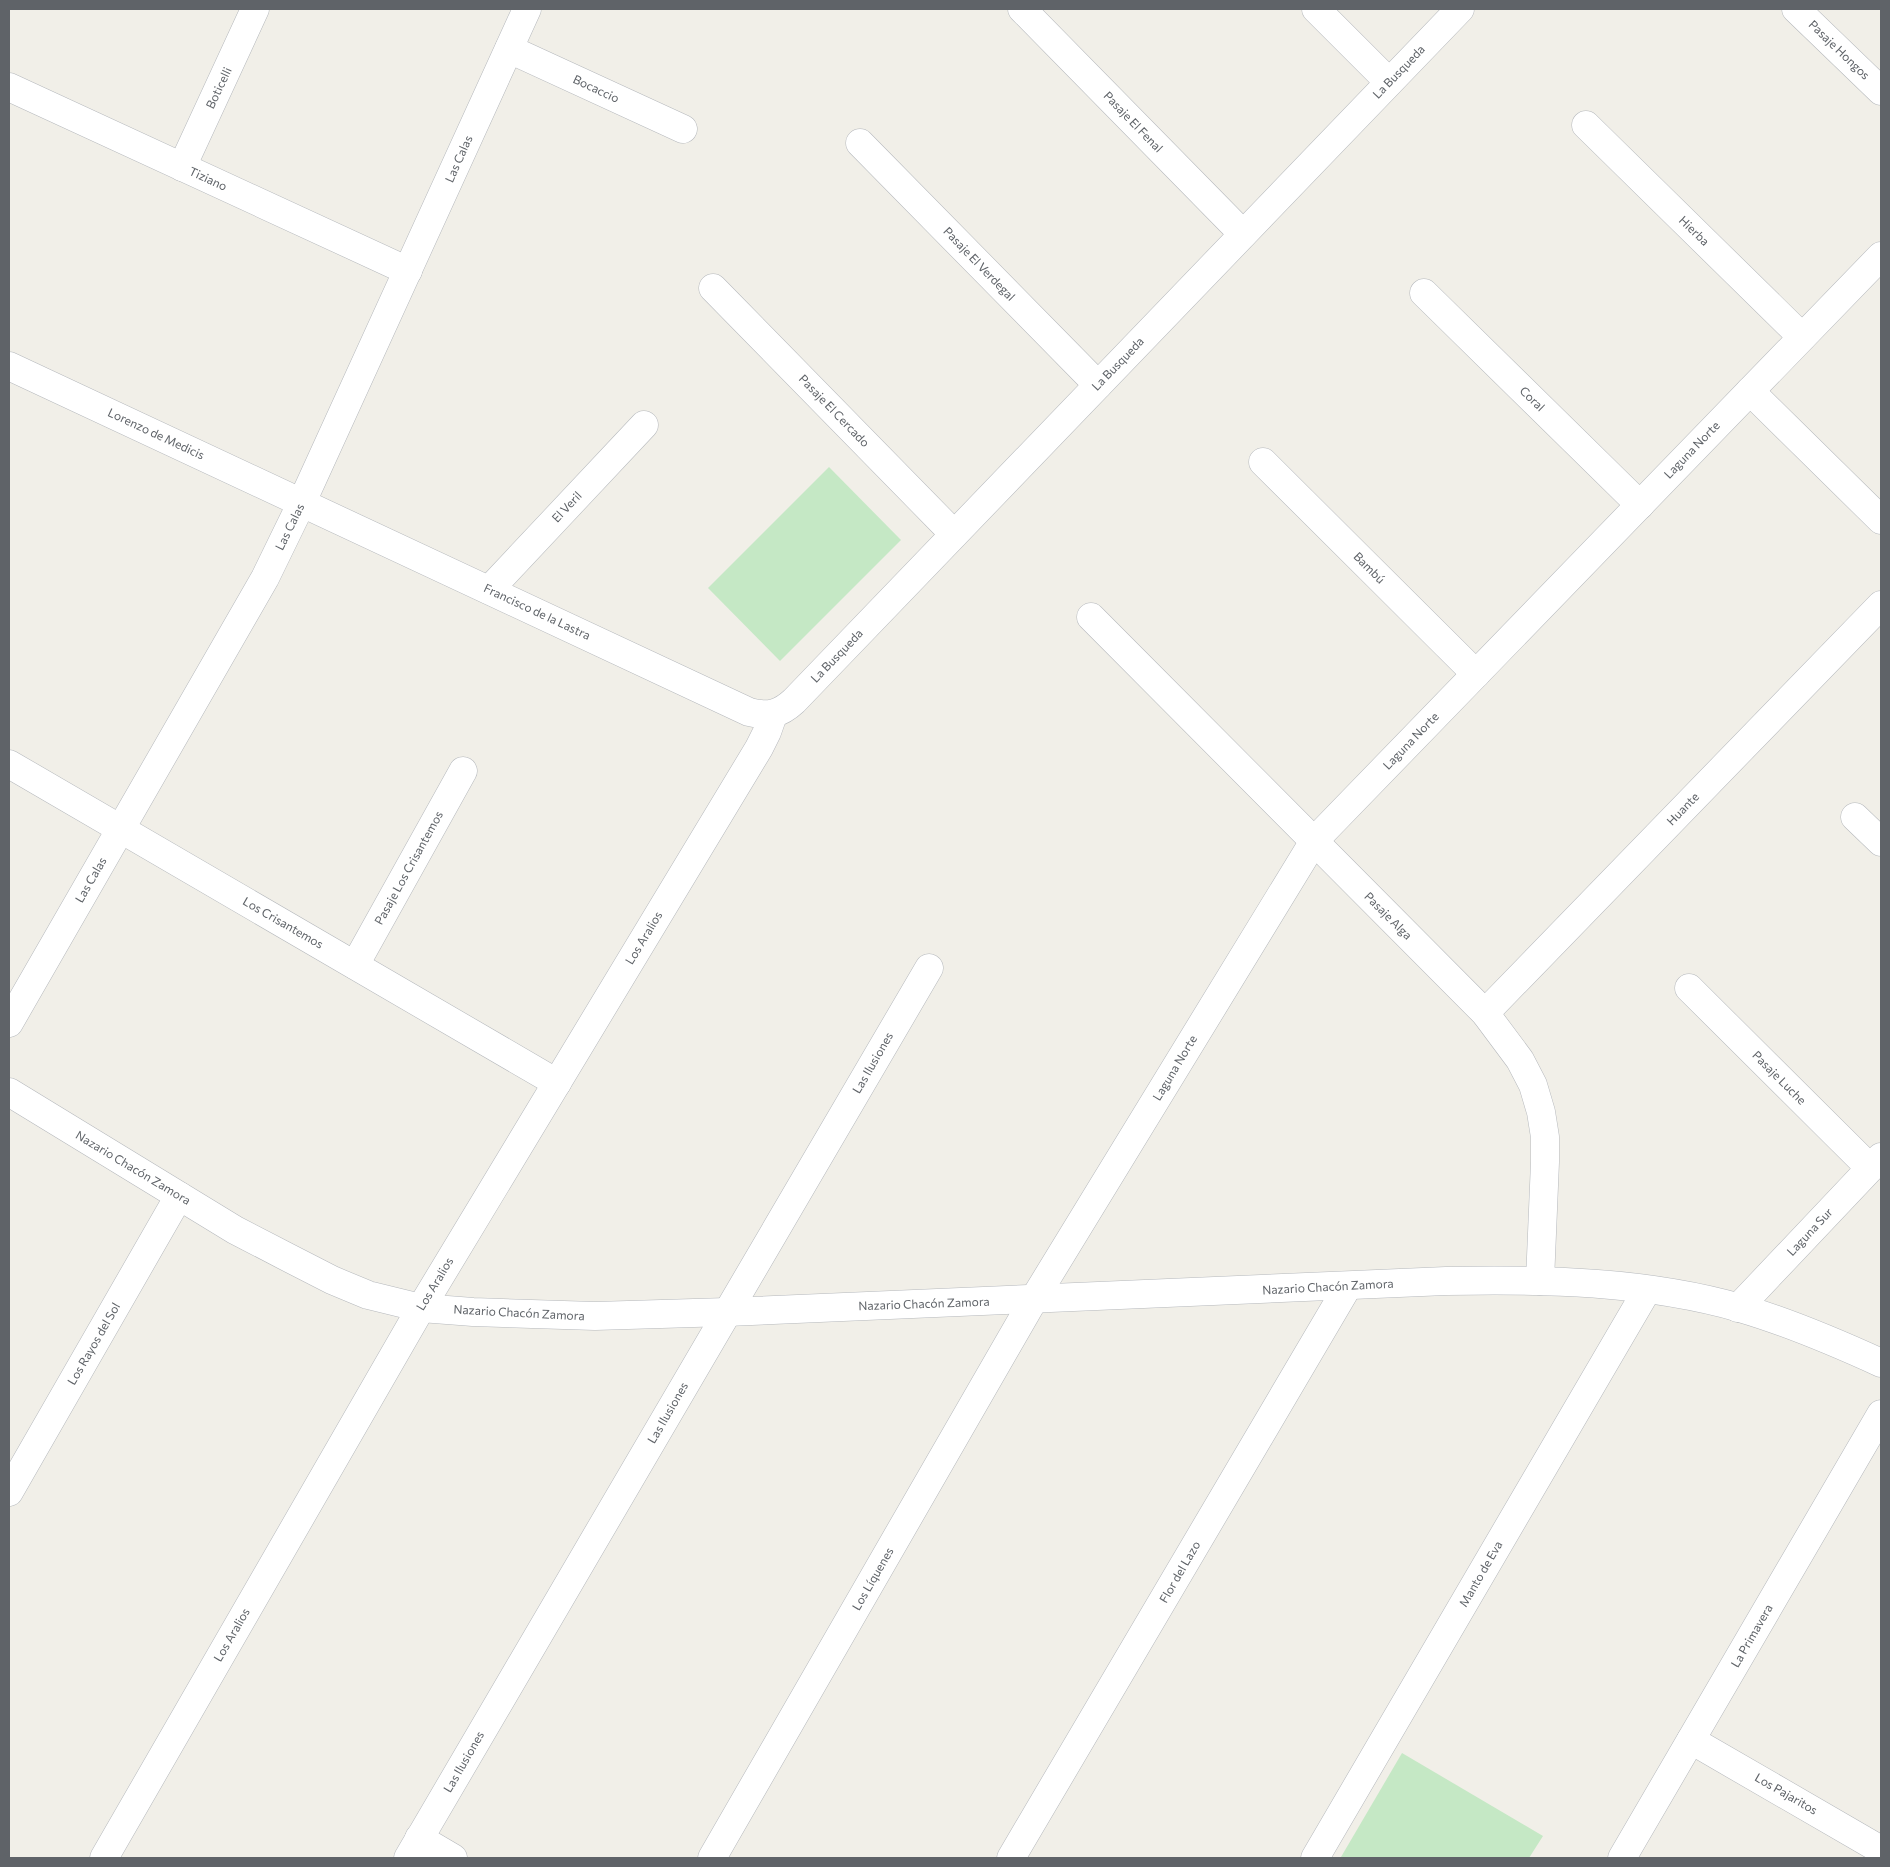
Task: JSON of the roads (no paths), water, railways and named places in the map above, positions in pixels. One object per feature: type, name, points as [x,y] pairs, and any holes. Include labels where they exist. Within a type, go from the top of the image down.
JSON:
[{"type":"street","name":"Boticelli","points":[[182,167],[255,9]]},
{"type":"street","name":"Las Calas","points":[[9,1023],[265,578],[302,502],[527,9]]},
{"type":"street","name":"Pasaje El Fenal","points":[[1022,9],[1243,234]]},
{"type":"street","points":[[1316,9],[1389,82]]},
{"type":"street","name":"La Busqueda","points":[[772,715],[784,710],[794,701],[1460,9]]},
{"type":"street","name":"Pasaje Hongos","points":[[1796,9],[1881,91]]},
{"type":"street","name":"Bocaccio","points":[[508,49],[683,129]]},
{"type":"street","name":"Tiziano","points":[[9,88],[408,271]]},
{"type":"street","name":"Hierba","points":[[1586,125],[1802,337]]},
{"type":"street","name":"Pasaje El Verdegal","points":[[860,143],[1098,385]]},
{"type":"street","name":"Laguna Norte","points":[[1034,1300],[1314,841],[1881,256]]},
{"type":"street","name":"Pasaje El Cercado","points":[[713,288],[954,534]]},
{"type":"street","name":"Coral","points":[[1424,293],[1640,505]]},
{"type":"street","name":"Lorenzo de Medicis","points":[[9,366],[302,502]]},
{"type":"street","points":[[1750,391],[1881,520]]},
{"type":"street","name":"El Veril","points":[[489,590],[644,425]]},
{"type":"street","name":"Bambú","points":[[1263,462],[1476,674]]},
{"type":"street","name":"Francisco de la Lastra","points":[[302,502],[749,712],[772,715]]},
{"type":"street","name":"Huante","points":[[1485,1013],[1881,605]]},
{"type":"street","name":"Pasaje Alga","points":[[1092,617],[1485,1013],[1520,1060],[1533,1085],[1541,1112],[1545,1137],[1540,1281]]},
{"type":"street","name":"Los Aralios","points":[[104,1858],[421,1308],[759,748],[767,732],[772,715]]},
{"type":"street","name":"Los Crisantemos","points":[[9,764],[556,1083]]},
{"type":"street","name":"Pasaje Los Crisantemos","points":[[355,965],[462,770]]},
{"type":"street","points":[[1856,817],[1881,842]]},
{"type":"street","name":"Las Ilusiones","points":[[414,1848],[929,968]]},
{"type":"street","name":"Pasaje Luche","points":[[1689,988],[1876,1162]]},
{"type":"street","name":"Nazario Chacón Zamora","points":[[9,1092],[235,1230],[332,1280],[368,1294],[421,1308],[473,1312],[594,1316],[1034,1300],[1446,1281],[1540,1281],[1647,1290],[1693,1297],[1790,1324],[1881,1363]]},
{"type":"street","name":"Laguna Sur","points":[[1738,1308],[1876,1162]]},
{"type":"street","name":"Los Rayos del Sol","points":[[9,1492],[180,1196]]},
{"type":"street","name":"Flor del Lazo","points":[[1011,1858],[1348,1286]]},
{"type":"street","name":"Manto de Eva","points":[[1315,1858],[1647,1290]]},
{"type":"street","name":"Los Líquenes","points":[[712,1858],[1034,1300]]},
{"type":"street","name":"La Primavera","points":[[1622,1858],[1881,1414]]},
{"type":"street","name":"Los Pajaritos","points":[[1691,1740],[1881,1850]]},
{"type":"street","points":[[414,1848],[453,1858]]}]
